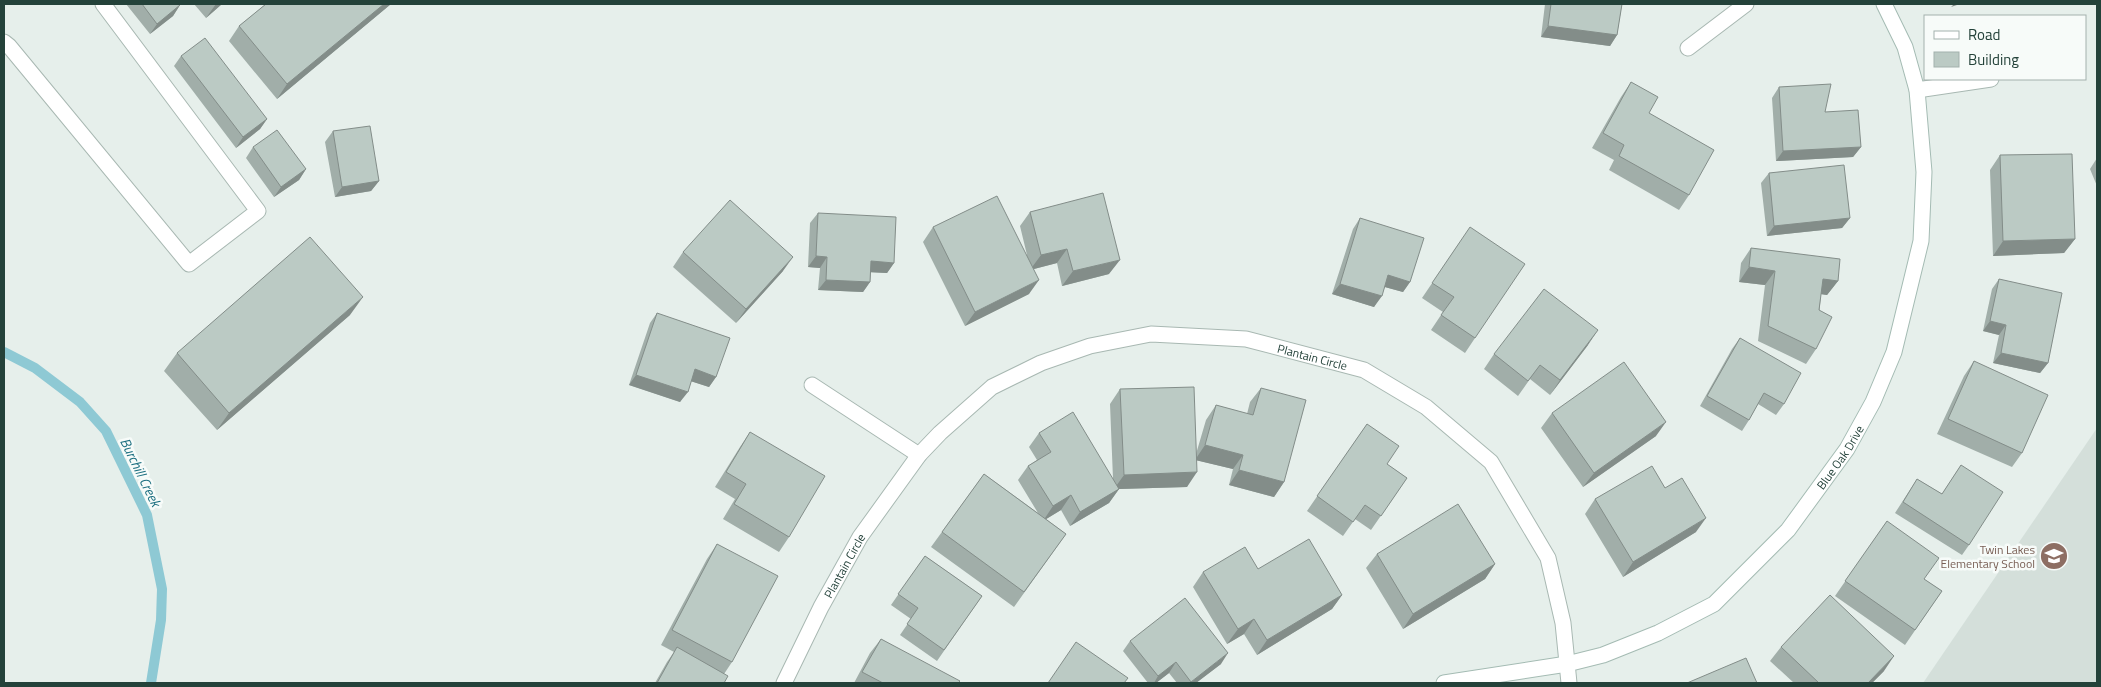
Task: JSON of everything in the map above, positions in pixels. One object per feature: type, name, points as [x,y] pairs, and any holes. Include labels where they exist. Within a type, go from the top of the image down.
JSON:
[{"type":"street","points":[[4,42],[46,89],[189,264],[258,211],[103,4]]},
{"type":"street","points":[[1688,48],[1746,4]]},
{"type":"street","name":"Blue Oak Drive","points":[[1444,683],[1567,664],[1603,655],[1658,633],[1714,604],[1788,530],[1847,449],[1873,402],[1894,352],[1921,241],[1924,172],[1917,90],[1905,47],[1884,4]]},
{"type":"street","points":[[1917,90],[1984,80]]},
{"type":"street","name":"Plantain Circle","points":[[784,683],[821,607],[860,537],[919,454],[940,433],[992,387],[1041,363],[1090,346],[1151,334],[1246,339],[1364,370],[1426,406],[1490,462],[1548,558],[1563,623],[1569,683]]},
{"type":"street","points":[[812,385],[919,454]]},
{"type":"shaded area","name":"Twin Lakes Elementary School","points":[[2097,428],[2097,683],[1923,683]]},
{"type":"building","points":[[142,4],[179,4],[180,5],[157,24]]},
{"type":"building","points":[[266,4],[384,4],[287,84],[239,26]]},
{"type":"building","points":[[1551,4],[1622,4],[1617,35],[1548,26]]},
{"type":"building","points":[[205,38],[267,119],[243,137],[181,56]]},
{"type":"building","points":[[1631,82],[1658,97],[1649,113],[1714,150],[1689,195],[1619,156],[1624,145],[1603,133]]},
{"type":"building","points":[[1831,84],[1825,112],[1858,110],[1861,147],[1783,151],[1779,87]]},
{"type":"building","points":[[370,126],[379,181],[342,187],[333,131]]},
{"type":"building","points":[[277,130],[306,169],[281,187],[253,147]]},
{"type":"building","points":[[2072,154],[2075,239],[2003,241],[2000,155]]},
{"type":"building","points":[[1844,165],[1850,218],[1774,226],[1769,173]]},
{"type":"building","points":[[1103,193],[1120,260],[1073,271],[1067,249],[1041,255],[1030,212]]},
{"type":"building","points":[[997,196],[1039,280],[975,312],[933,227]]},
{"type":"building","points":[[730,200],[793,257],[746,309],[683,252]]},
{"type":"building","points":[[818,213],[896,217],[894,263],[871,261],[870,282],[826,280],[827,257],[816,256]]},
{"type":"building","points":[[1360,218],[1424,238],[1410,282],[1388,275],[1382,296],[1340,284]]},
{"type":"building","points":[[1470,227],[1525,264],[1475,338],[1441,315],[1454,297],[1432,283]]},
{"type":"building","points":[[310,237],[363,297],[229,413],[177,353]]},
{"type":"building","points":[[1751,248],[1840,259],[1838,281],[1823,279],[1819,310],[1832,317],[1816,349],[1768,326],[1775,271],[1749,267]]},
{"type":"building","points":[[1999,279],[2062,293],[2048,363],[2001,353],[2006,325],[1990,321]]},
{"type":"building","points":[[1544,289],[1598,330],[1560,380],[1540,365],[1528,381],[1494,354]]},
{"type":"building","points":[[657,313],[730,338],[716,377],[695,369],[688,392],[636,375]]},
{"type":"building","points":[[1740,338],[1801,373],[1784,404],[1764,393],[1749,420],[1707,396]]},
{"type":"building","points":[[1974,361],[2048,395],[2022,453],[1948,419]]},
{"type":"building","points":[[1624,362],[1666,422],[1594,473],[1552,413]]},
{"type":"building","points":[[1194,387],[1197,472],[1124,475],[1120,389]]},
{"type":"building","points":[[1261,388],[1306,400],[1284,482],[1239,470],[1243,455],[1205,445],[1216,405],[1253,415]]},
{"type":"building","points":[[1073,412],[1119,489],[1080,512],[1071,495],[1053,506],[1028,466],[1051,452],[1039,433]]},
{"type":"building","points":[[1367,424],[1399,446],[1387,464],[1407,478],[1381,516],[1365,505],[1353,522],[1317,496]]},
{"type":"building","points":[[750,432],[825,476],[789,537],[734,504],[746,484],[726,472]]},
{"type":"building","points":[[1961,465],[2003,492],[1969,545],[1903,502],[1917,479],[1942,494]]},
{"type":"building","points":[[1652,466],[1665,488],[1682,478],[1706,518],[1633,562],[1595,499]]},
{"type":"building","points":[[984,474],[1066,534],[1024,592],[942,532]]},
{"type":"building","points":[[1458,504],[1495,564],[1413,614],[1377,554]]},
{"type":"building","points":[[1887,521],[1939,558],[1924,579],[1942,591],[1915,630],[1845,581]]},
{"type":"building","points":[[1309,539],[1342,595],[1267,640],[1254,619],[1238,629],[1203,572],[1245,547],[1258,569]]},
{"type":"building","points":[[717,544],[778,576],[732,662],[672,630]]},
{"type":"building","points":[[925,556],[982,596],[944,650],[907,624],[918,608],[898,594]]},
{"type":"building","points":[[1830,595],[1894,656],[1868,683],[1819,683],[1781,647]]},
{"type":"building","points":[[1185,598],[1228,653],[1191,682],[1176,662],[1158,676],[1130,641]]},
{"type":"building","points":[[881,639],[960,681],[958,683],[883,683],[862,672]]},
{"type":"building","points":[[1076,642],[1128,678],[1124,683],[1048,683]]},
{"type":"building","points":[[677,647],[728,676],[724,683],[657,683]]},
{"type":"building","points":[[1746,658],[1757,683],[1687,683]]},
{"type":"waterway","name":"Burchill Creek","points":[[4,352],[35,368],[80,402],[106,431],[147,515],[162,589],[161,620],[151,683]]},
{"type":"place","name":"Twin Lakes Elementary School","points":[[2054,556]]}]
